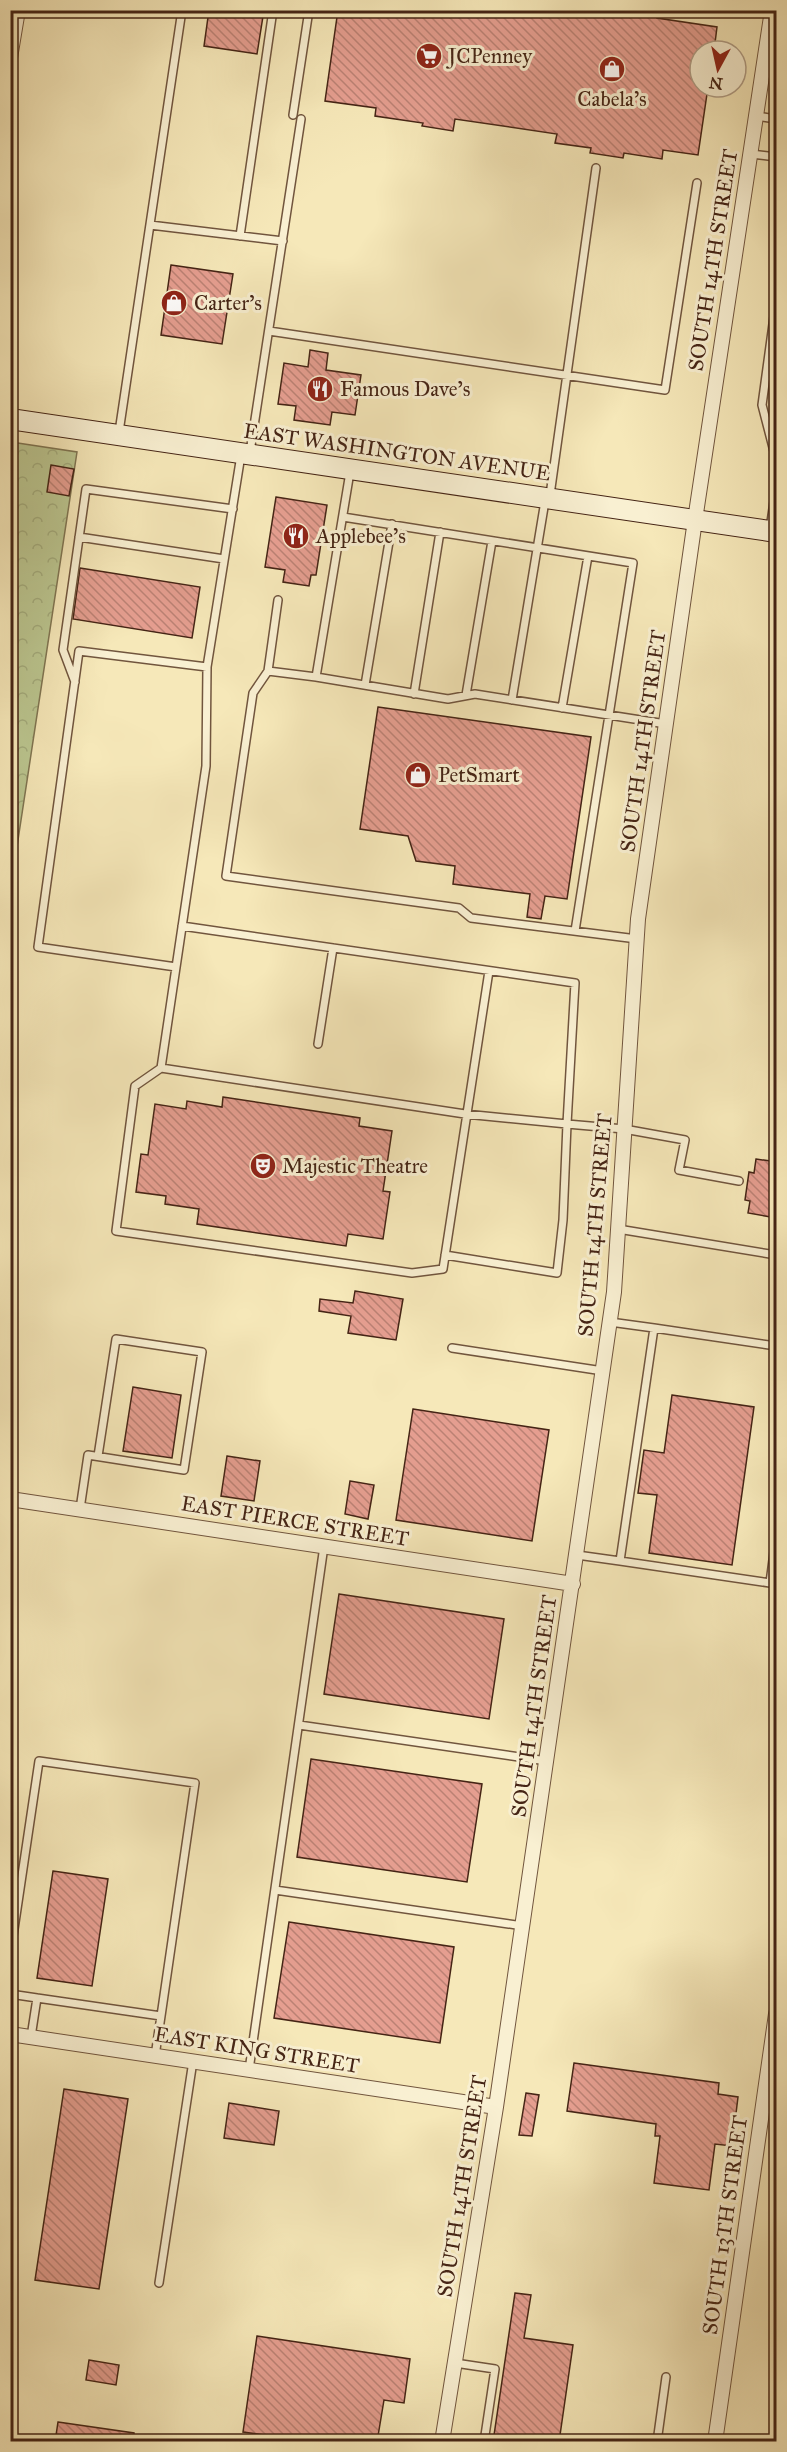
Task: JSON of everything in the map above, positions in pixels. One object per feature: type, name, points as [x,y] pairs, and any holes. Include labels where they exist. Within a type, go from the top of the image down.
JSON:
[{"type":"street","points":[[10,58],[18,10]]},
{"type":"street","name":"SOUTH 14TH STREET","points":[[442,2442],[496,2108],[610,1322],[637,939],[695,520],[772,10]]},
{"type":"street","name":"EAST WASHINGTON AVENUE","points":[[10,419],[773,532]]},
{"type":"street","name":"EAST PIERCE STREET","points":[[10,1498],[573,1584]]},
{"type":"street","name":"SOUTH 13TH STREET","points":[[715,2442],[777,2014]]},
{"type":"street","name":"EAST KING STREET","points":[[10,2034],[496,2108]]},
{"type":"lane","points":[[118,435],[182,10]]},
{"type":"lane","points":[[240,236],[273,10]]},
{"type":"lane","points":[[292,115],[309,10]]},
{"type":"lane","points":[[756,116],[777,119]]},
{"type":"lane","points":[[161,1068],[206,766],[207,668],[232,509],[245,454],[268,331],[301,119]]},
{"type":"lane","points":[[751,154],[777,157]]},
{"type":"lane","points":[[512,700],[547,499],[596,168]]},
{"type":"lane","points":[[268,331],[665,390],[697,183]]},
{"type":"lane","points":[[150,225],[282,242]]},
{"type":"lane","points":[[777,302],[762,405],[777,459]]},
{"type":"lane","points":[[316,677],[350,470]]},
{"type":"lane","points":[[773,532],[777,488]]},
{"type":"lane","points":[[75,682],[63,650],[86,489],[232,509]]},
{"type":"lane","points":[[342,517],[633,563],[575,931]]},
{"type":"lane","points":[[365,685],[392,524]]},
{"type":"lane","points":[[414,694],[440,532]]},
{"type":"lane","points":[[79,537],[224,559]]},
{"type":"lane","points":[[466,695],[492,541]]},
{"type":"lane","points":[[562,708],[588,556]]},
{"type":"lane","points":[[279,600],[268,671],[253,693],[226,876],[459,908],[471,918],[637,939]]},
{"type":"lane","points":[[176,967],[38,946],[79,651],[207,668]]},
{"type":"lane","points":[[268,671],[448,699],[476,694],[666,724]]},
{"type":"lane","points":[[182,926],[575,983],[557,1273],[445,1255]]},
{"type":"lane","points":[[318,1044],[333,948]]},
{"type":"lane","points":[[489,971],[465,1114],[443,1269],[412,1274],[116,1231],[135,1086],[161,1068],[465,1114],[624,1129],[685,1140],[679,1170],[739,1181]]},
{"type":"lane","points":[[618,1229],[777,1255]]},
{"type":"lane","points":[[610,1322],[777,1346]]},
{"type":"lane","points":[[620,1562],[654,1328]]},
{"type":"lane","points":[[80,1509],[88,1455],[184,1470],[202,1352],[116,1339],[98,1456]]},
{"type":"lane","points":[[452,1348],[603,1371]]},
{"type":"lane","points":[[577,1555],[770,1583],[777,1537]]},
{"type":"lane","points":[[249,2070],[324,1546]]},
{"type":"lane","points":[[299,1725],[547,1761]]},
{"type":"lane","points":[[10,1956],[39,1761],[195,1784],[155,2056]]},
{"type":"lane","points":[[275,1890],[523,1926]]},
{"type":"lane","points":[[10,1994],[161,2016]]},
{"type":"lane","points":[[31,2037],[37,1998]]},
{"type":"lane","points":[[159,2283],[192,2061]]},
{"type":"lane","points":[[455,2363],[495,2368],[484,2442]]},
{"type":"lane","points":[[657,2442],[666,2377]]},
{"type":"green space","points":[[11,442],[77,452],[11,886]]},
{"type":"building","points":[[209,10],[264,10],[257,54],[204,46]]},
{"type":"building","points":[[338,10],[657,10],[657,18],[717,27],[716,39],[688,39],[688,99],[706,99],[698,155],[663,150],[662,159],[624,153],[623,158],[590,153],[591,148],[555,143],[557,134],[455,119],[453,131],[422,126],[423,123],[375,116],[376,108],[325,101]]},
{"type":"building","points":[[171,265],[233,274],[222,344],[161,335]]},
{"type":"building","name":"Famous Dave's","points":[[310,350],[328,353],[326,370],[361,375],[355,415],[332,412],[330,425],[294,420],[296,406],[278,404],[284,363],[308,367]]},
{"type":"building","points":[[51,465],[74,469],[69,496],[47,492]]},
{"type":"building","name":"Applebee's","points":[[276,497],[327,505],[316,575],[311,575],[309,586],[283,582],[285,570],[265,567]]},
{"type":"building","points":[[80,568],[200,587],[192,638],[73,619]]},
{"type":"building","points":[[378,707],[591,737],[567,899],[545,896],[541,919],[527,917],[530,894],[453,884],[455,866],[416,861],[408,836],[360,829]]},
{"type":"building","name":"Majestic Theatre","points":[[223,1097],[360,1118],[359,1126],[392,1131],[383,1191],[390,1192],[383,1239],[348,1234],[346,1246],[197,1224],[199,1209],[165,1204],[166,1196],[136,1192],[141,1154],[148,1155],[155,1104],[186,1109],[187,1101],[222,1107]]},
{"type":"building","points":[[756,1159],[777,1162],[777,1218],[748,1213],[750,1201],[745,1200],[749,1172],[754,1173]]},
{"type":"building","points":[[355,1291],[403,1299],[396,1340],[348,1333],[351,1316],[319,1311],[320,1299],[353,1303]]},
{"type":"building","points":[[133,1387],[181,1395],[172,1458],[123,1451]]},
{"type":"building","points":[[672,1395],[754,1407],[732,1565],[649,1553],[657,1495],[638,1493],[644,1450],[664,1453]]},
{"type":"building","points":[[413,1409],[549,1430],[532,1541],[396,1520]]},
{"type":"building","points":[[227,1456],[260,1461],[254,1501],[221,1496]]},
{"type":"building","points":[[350,1481],[374,1485],[368,1519],[345,1514]]},
{"type":"building","points":[[339,1594],[504,1619],[489,1719],[324,1694]]},
{"type":"building","points":[[311,1759],[482,1784],[467,1882],[297,1857]]},
{"type":"building","points":[[53,1871],[108,1879],[92,1986],[37,1978]]},
{"type":"building","points":[[289,1922],[454,1947],[440,2043],[274,2018]]},
{"type":"building","points":[[574,2063],[719,2083],[718,2094],[738,2097],[732,2146],[715,2144],[709,2190],[654,2183],[660,2136],[655,2136],[656,2124],[567,2111]]},
{"type":"building","points":[[64,2089],[128,2099],[99,2289],[35,2280]]},
{"type":"building","points":[[526,2093],[539,2095],[532,2136],[519,2135]]},
{"type":"building","points":[[229,2103],[279,2111],[274,2145],[224,2138]]},
{"type":"building","points":[[515,2293],[531,2295],[524,2338],[573,2345],[559,2442],[493,2442]]},
{"type":"building","points":[[257,2336],[410,2359],[404,2403],[384,2400],[377,2442],[263,2442],[264,2435],[243,2432]]},
{"type":"building","points":[[89,2360],[119,2365],[116,2385],[86,2380]]},
{"type":"building","points":[[58,2422],[134,2433],[134,2442],[55,2442]]},
{"type":"place","name":"JCPenney","points":[[429,56]]},
{"type":"place","name":"Cabela's","points":[[612,69]]},
{"type":"place","name":"Carter's","points":[[174,303]]},
{"type":"place","name":"Famous Dave's","points":[[320,389]]},
{"type":"place","name":"Applebee's","points":[[296,536]]},
{"type":"place","name":"PetSmart","points":[[418,775]]},
{"type":"place","name":"Majestic Theatre","points":[[263,1166]]}]
